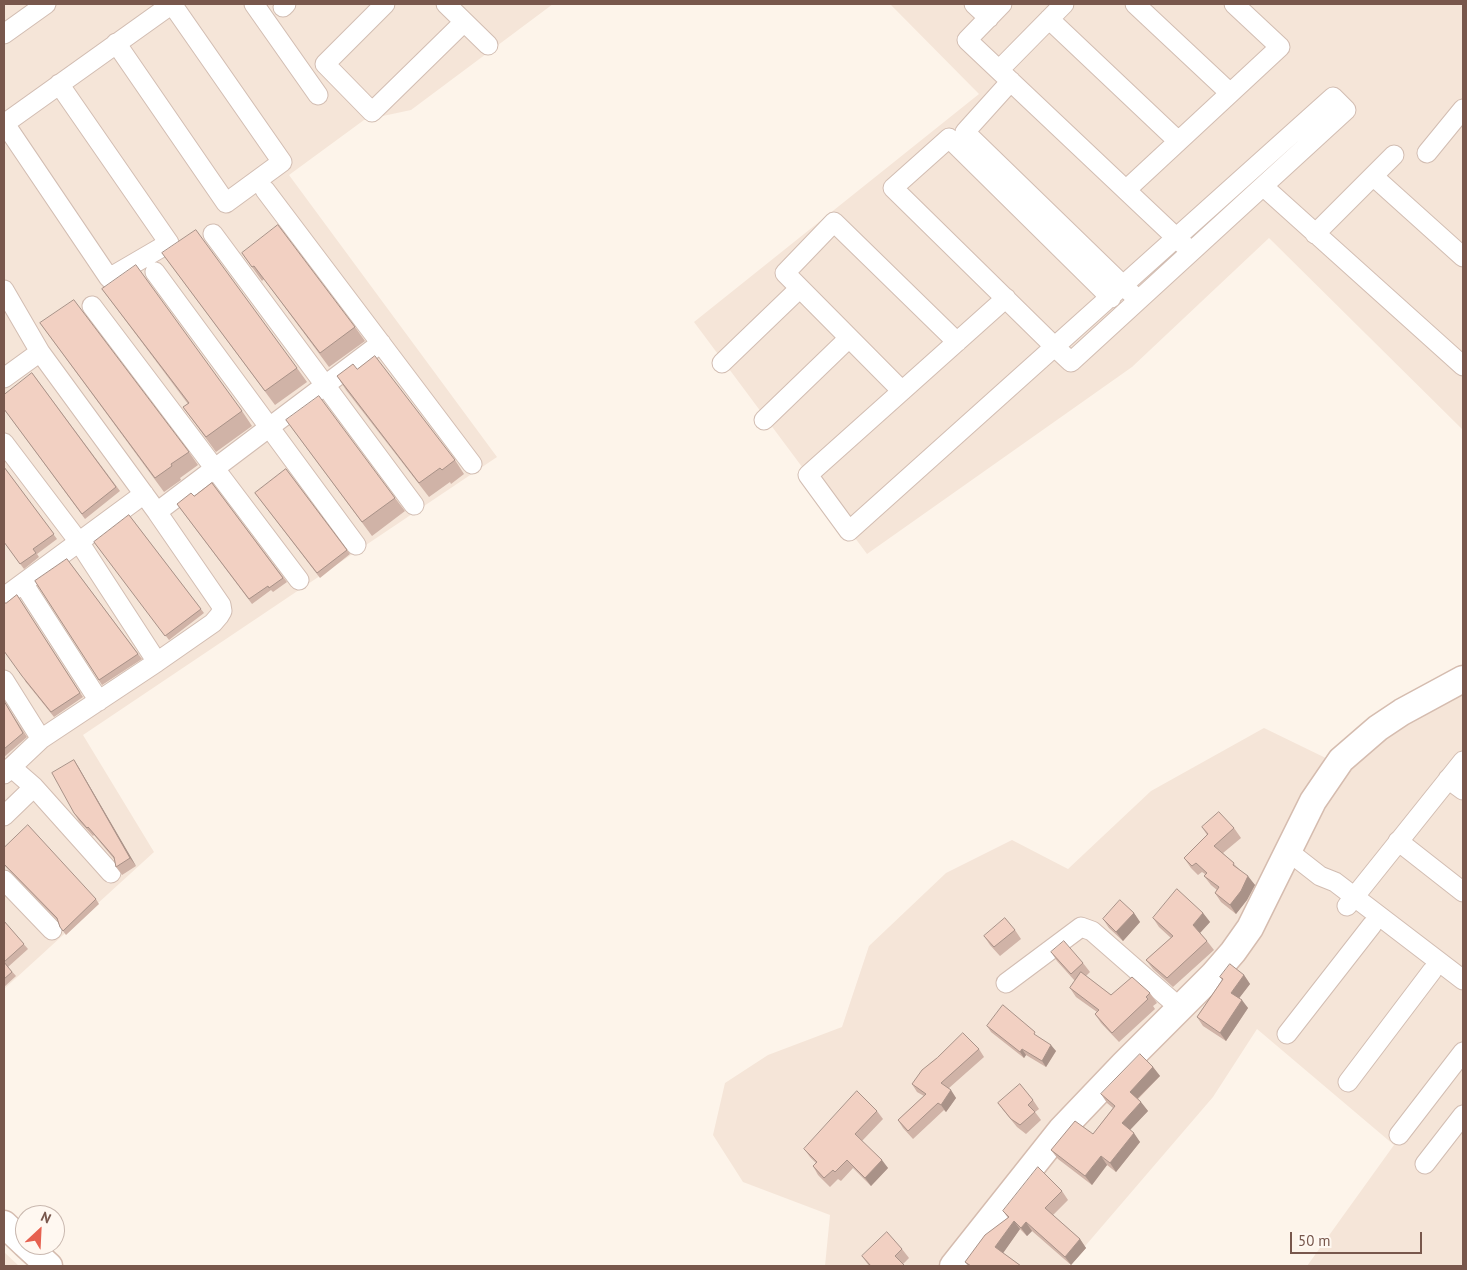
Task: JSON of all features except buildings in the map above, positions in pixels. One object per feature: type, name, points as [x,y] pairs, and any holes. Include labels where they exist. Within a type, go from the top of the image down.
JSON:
[{"type":"street","points":[[4,34],[46,4]]},
{"type":"street","points":[[60,84],[169,243],[109,278],[4,124],[116,43],[172,4],[282,162],[226,203],[116,43]]},
{"type":"street","points":[[254,4],[318,95]]},
{"type":"street","points":[[385,4],[325,64],[372,112],[464,22]]},
{"type":"street","points":[[446,4],[488,45]]},
{"type":"street","points":[[974,4],[989,18]]},
{"type":"street","points":[[1002,4],[968,40],[1191,252]]},
{"type":"street","points":[[1064,4],[1049,19],[965,132],[1118,292]]},
{"type":"street","points":[[1135,4],[1230,94]]},
{"type":"street","points":[[1126,190],[1280,47],[1234,4]]},
{"type":"street","points":[[1049,19],[1178,142]]},
{"type":"street","points":[[1006,298],[808,475],[849,531],[1056,348],[1118,292],[1176,238],[1333,97],[1346,110],[1071,362],[1056,348],[1006,298],[893,188],[950,138],[1118,292],[1138,300]]},
{"type":"street","points":[[1427,153],[1463,109]]},
{"type":"street","points":[[1316,234],[1394,155]]},
{"type":"street","points":[[1373,176],[1463,257]]},
{"type":"street","points":[[1264,187],[1463,366]]},
{"type":"street","points":[[265,190],[472,464]]},
{"type":"street","points":[[902,392],[785,273],[834,222],[957,342]]},
{"type":"street","points":[[214,234],[414,505]]},
{"type":"street","points":[[155,272],[356,544]]},
{"type":"street","points":[[722,363],[800,288]]},
{"type":"street","points":[[4,290],[40,352],[157,512],[221,605],[222,611],[213,623],[158,662],[41,739],[8,771],[34,787],[111,873]]},
{"type":"street","points":[[92,306],[299,580]]},
{"type":"street","points":[[764,420],[849,338]]},
{"type":"street","points":[[157,512],[381,343]]},
{"type":"street","points":[[4,378],[40,352]]},
{"type":"street","points":[[4,442],[78,542],[158,662]]},
{"type":"street","points":[[99,701],[10,588],[144,494]]},
{"type":"street","points":[[953,1266],[1061,1130],[1122,1065],[1213,976],[1234,952],[1250,928],[1313,801],[1341,760],[1378,728],[1402,712],[1463,679]]},
{"type":"street","points":[[4,680],[41,739]]},
{"type":"street","points":[[1351,901],[1398,841],[1456,785],[1463,761]]},
{"type":"street","points":[[4,816],[34,787]]},
{"type":"street","points":[[1398,841],[1463,892]]},
{"type":"street","points":[[1288,851],[1320,876],[1328,890],[1351,901],[1463,980]]},
{"type":"street","points":[[4,880],[52,930]]},
{"type":"street","points":[[1351,901],[1372,925],[1463,995]]},
{"type":"street","points":[[1287,1034],[1372,925]]},
{"type":"street","points":[[1006,983],[1081,927],[1092,931],[1180,1008]]},
{"type":"street","points":[[1348,1082],[1432,971]]},
{"type":"street","points":[[1399,1135],[1463,1052]]},
{"type":"street","points":[[1425,1164],[1463,1115]]},
{"type":"street","points":[[4,1224],[15,1234]]},
{"type":"street","points":[[37,1255],[49,1266]]},
{"type":"shaded area","points":[[4,4],[553,4],[411,110],[364,120],[289,175],[497,457],[83,735],[154,852],[4,989]]},
{"type":"shaded area","points":[[890,4],[1463,4],[1463,430],[1269,238],[1132,367],[867,554],[694,322],[979,94]]},
{"type":"shaded area","points":[[1463,693],[1463,1266],[1307,1266],[1394,1145],[1257,1029],[1213,1097],[1068,1266],[825,1266],[830,1215],[743,1182],[713,1135],[725,1083],[768,1055],[842,1027],[869,946],[946,873],[1012,840],[1068,869],[1151,791],[1264,728],[1336,763]]},
{"type":"shaded area","points":[[4,1252],[19,1266],[4,1266]]}]
